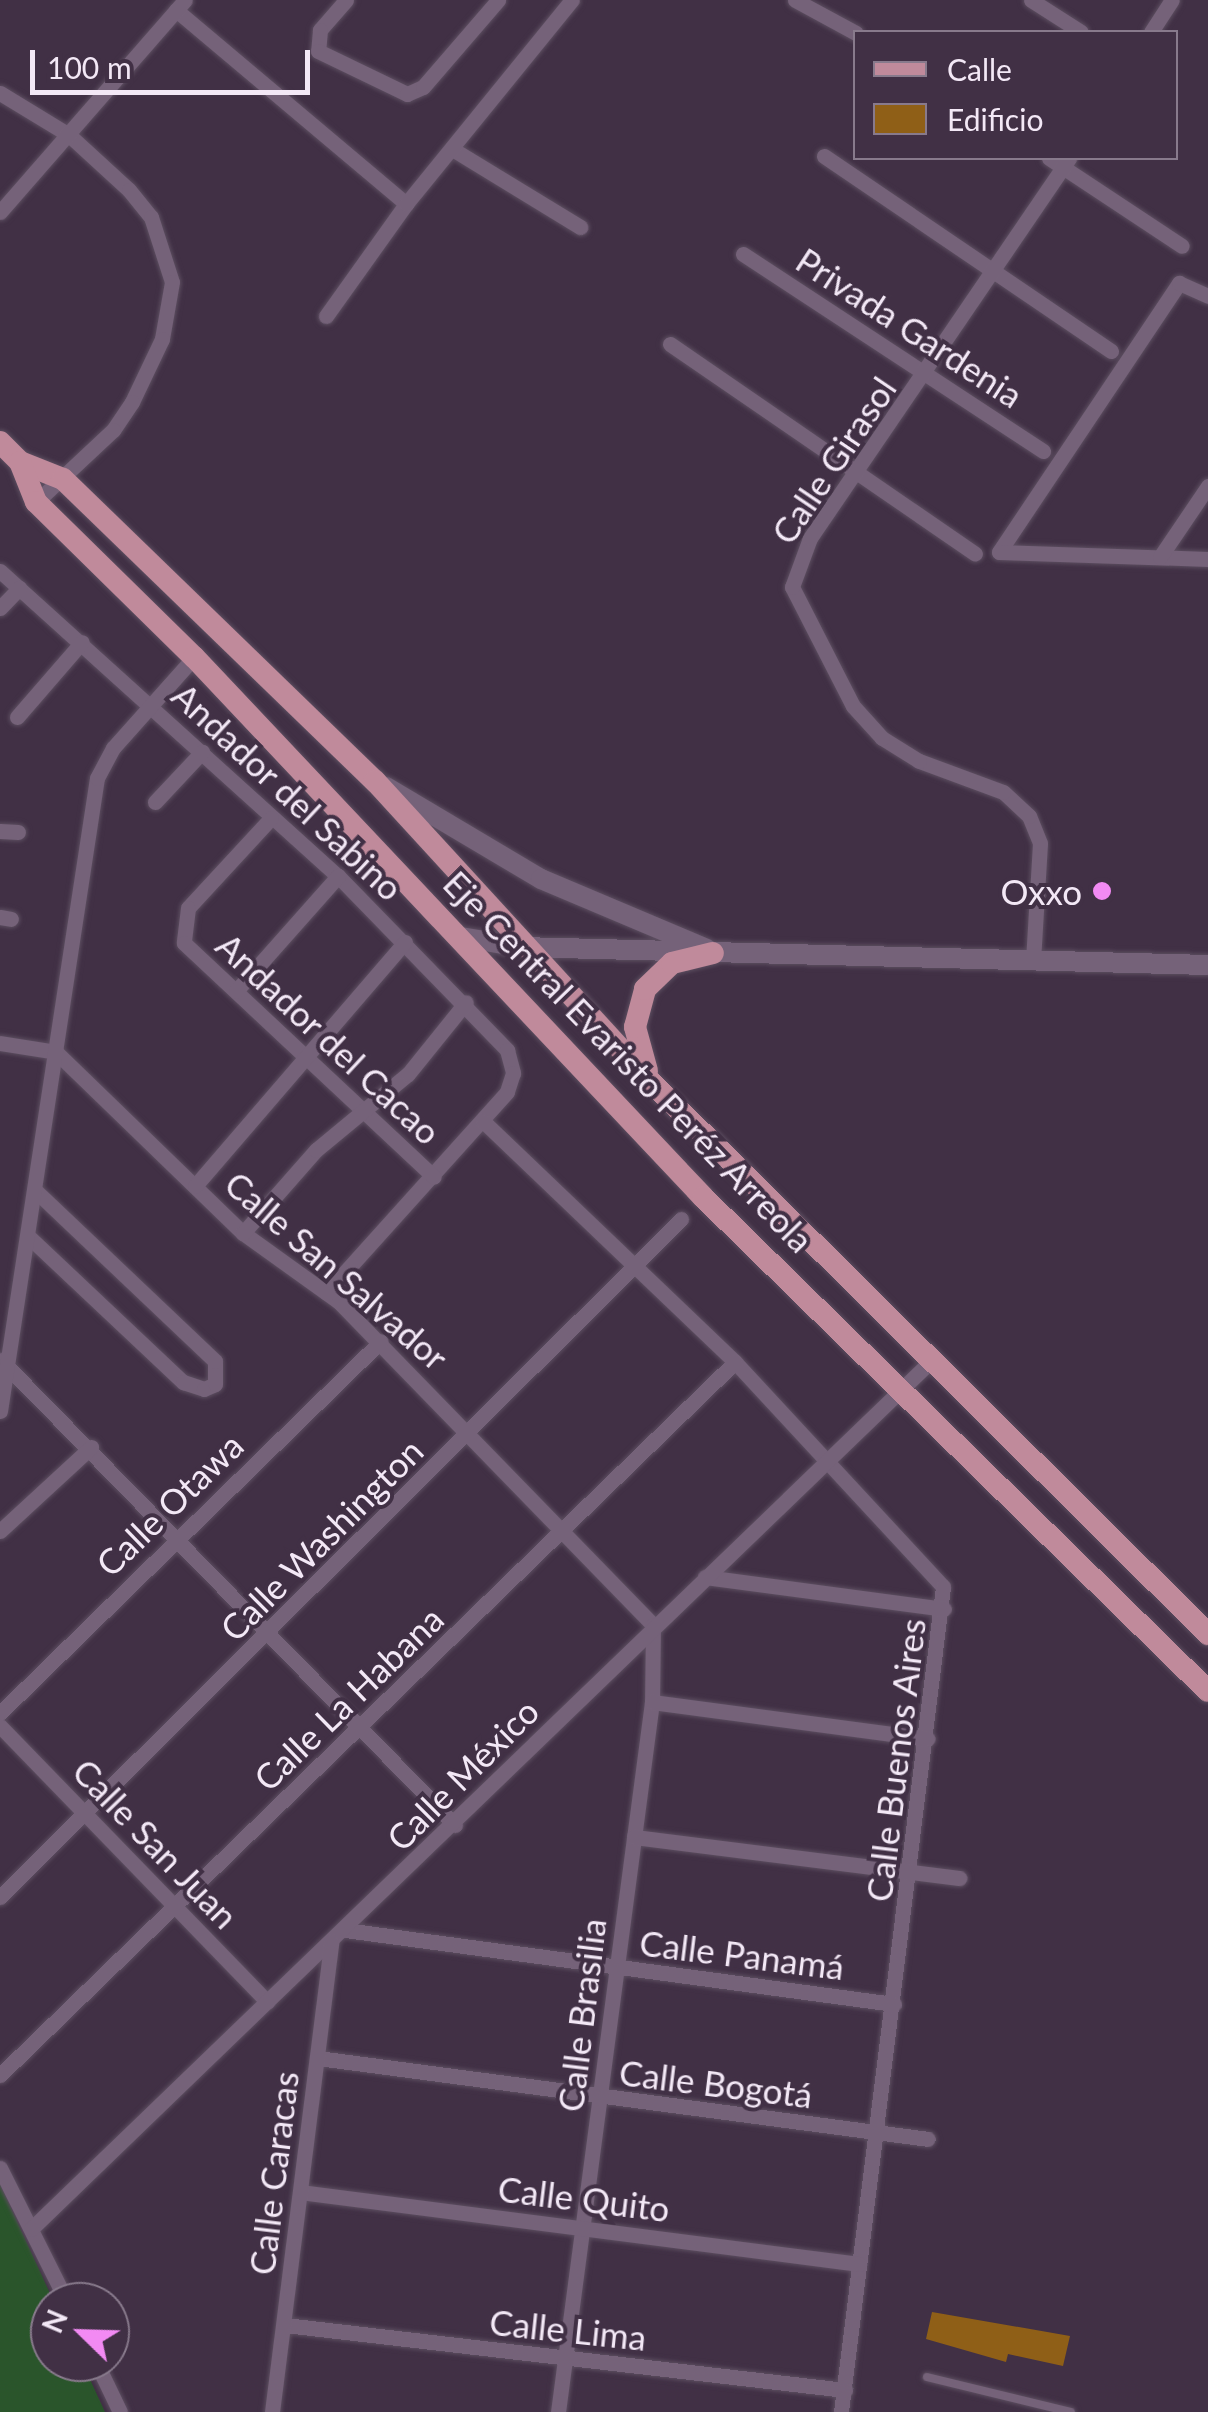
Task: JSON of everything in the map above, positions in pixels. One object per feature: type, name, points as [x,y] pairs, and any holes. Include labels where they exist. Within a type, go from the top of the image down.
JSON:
[{"type":"main road","name":"Eje Central Evaristo Peréz Arreola","points":[[0,442],[20,462],[36,502],[194,657],[462,936],[703,1197],[902,1387],[1208,1692]]},
{"type":"main road","name":"Eje Central Evaristo Peréz Arreola","points":[[20,462],[63,479],[375,781],[521,947],[652,1083],[1208,1634]]},
{"type":"main road","points":[[375,781],[541,879],[713,953]]},
{"type":"main road","points":[[462,936],[521,947],[1208,965]]},
{"type":"main road","points":[[652,1083],[636,1042],[645,989],[672,963],[713,953]]},
{"type":"main road","points":[[1151,1635],[1180,1606]]},
{"type":"street","points":[[346,0],[320,30],[318,51],[407,94],[423,88],[498,0]]},
{"type":"street","points":[[326,316],[406,204],[454,150],[572,0]]},
{"type":"street","points":[[795,0],[853,31]]},
{"type":"street","points":[[1031,0],[1078,30]]},
{"type":"street","points":[[1152,30],[1172,0]]},
{"type":"street","points":[[0,212],[180,5],[406,204]]},
{"type":"street","points":[[0,93],[70,135],[151,217],[164,245],[172,308],[132,402],[63,479],[36,502]]},
{"type":"street","points":[[454,150],[580,228]]},
{"type":"street","points":[[824,156],[1112,351]]},
{"type":"street","points":[[1066,162],[1182,246]]},
{"type":"street","name":"Calle Girasol","points":[[1033,960],[1040,843],[1029,816],[1003,792],[918,761],[882,738],[854,706],[796,603],[798,562],[1066,162]]},
{"type":"street","name":"Privada Gardenia","points":[[743,254],[1043,451]]},
{"type":"street","points":[[1208,296],[1179,283],[999,552],[1208,559]]},
{"type":"street","points":[[670,344],[974,554]]},
{"type":"street","points":[[1160,558],[1208,486]]},
{"type":"street","name":"Andador del Sabino","points":[[0,571],[338,876],[466,1002],[507,1050],[514,1073],[484,1121]]},
{"type":"street","points":[[0,608],[19,588]]},
{"type":"street","points":[[17,717],[82,642]]},
{"type":"street","points":[[0,1410],[4,1361],[29,1237],[97,778],[113,748],[194,657]]},
{"type":"street","points":[[155,802],[202,752]]},
{"type":"street","name":"Andador del Cacao","points":[[271,818],[188,908],[184,943],[434,1177]]},
{"type":"street","points":[[0,831],[18,832]]},
{"type":"street","points":[[236,991],[338,876]]},
{"type":"street","points":[[196,1186],[405,942]]},
{"type":"street","points":[[243,1233],[362,1110],[408,1074],[466,1002]]},
{"type":"street","points":[[0,1043],[56,1052]]},
{"type":"street","name":"Calle San Salvador","points":[[56,1052],[243,1233],[326,1293],[381,1341],[565,1528],[653,1624]]},
{"type":"street","points":[[326,1293],[484,1121]]},
{"type":"street","name":"Calle Buenos Aires","points":[[484,1121],[637,1264],[831,1459],[934,1572],[943,1587],[944,1609],[912,1871],[841,2412]]},
{"type":"street","points":[[29,1237],[183,1382],[204,1388],[215,1384],[214,1360],[36,1191]]},
{"type":"street","name":"Calle Washington","points":[[0,1897],[270,1634],[682,1220]]},
{"type":"street","name":"Calle Otawa","points":[[0,1713],[381,1341]]},
{"type":"street","name":"Calle México","points":[[31,2228],[455,1826],[653,1624],[933,1359]]},
{"type":"street","points":[[4,1361],[178,1536],[455,1826]]},
{"type":"street","name":"Calle La Habana","points":[[0,2075],[735,1362]]},
{"type":"street","points":[[0,1531],[91,1447]]},
{"type":"street","points":[[706,1576],[944,1609]]},
{"type":"street","name":"Calle Brasilia","points":[[558,2412],[652,1702],[653,1624]]},
{"type":"street","points":[[652,1702],[928,1739]]},
{"type":"street","name":"Calle San Juan","points":[[0,1726],[267,2002]]},
{"type":"street","points":[[634,1837],[959,1878]]},
{"type":"street","name":"Calle Panamá","points":[[345,1930],[894,2004]]},
{"type":"street","name":"Calle Caracas","points":[[272,2412],[332,1942]]},
{"type":"street","name":"Calle Bogotá","points":[[318,2058],[928,2139]]},
{"type":"street","points":[[0,2168],[57,2282]]},
{"type":"street","name":"Calle Quito","points":[[300,2192],[859,2264]]},
{"type":"street","name":"Calle Lima","points":[[284,2326],[844,2390]]},
{"type":"street","points":[[106,2382],[120,2412]]},
{"type":"lane","points":[[927,2378],[1071,2412]]},
{"type":"green space","points":[[0,2184],[45,2282],[30,2282],[30,2382],[91,2382],[105,2412],[0,2412]]},
{"type":"building","points":[[932,2312],[1070,2336],[1063,2366],[1008,2354],[1006,2362],[926,2339]]},
{"type":"place","name":"Oxxo","points":[[1102,891]]}]
